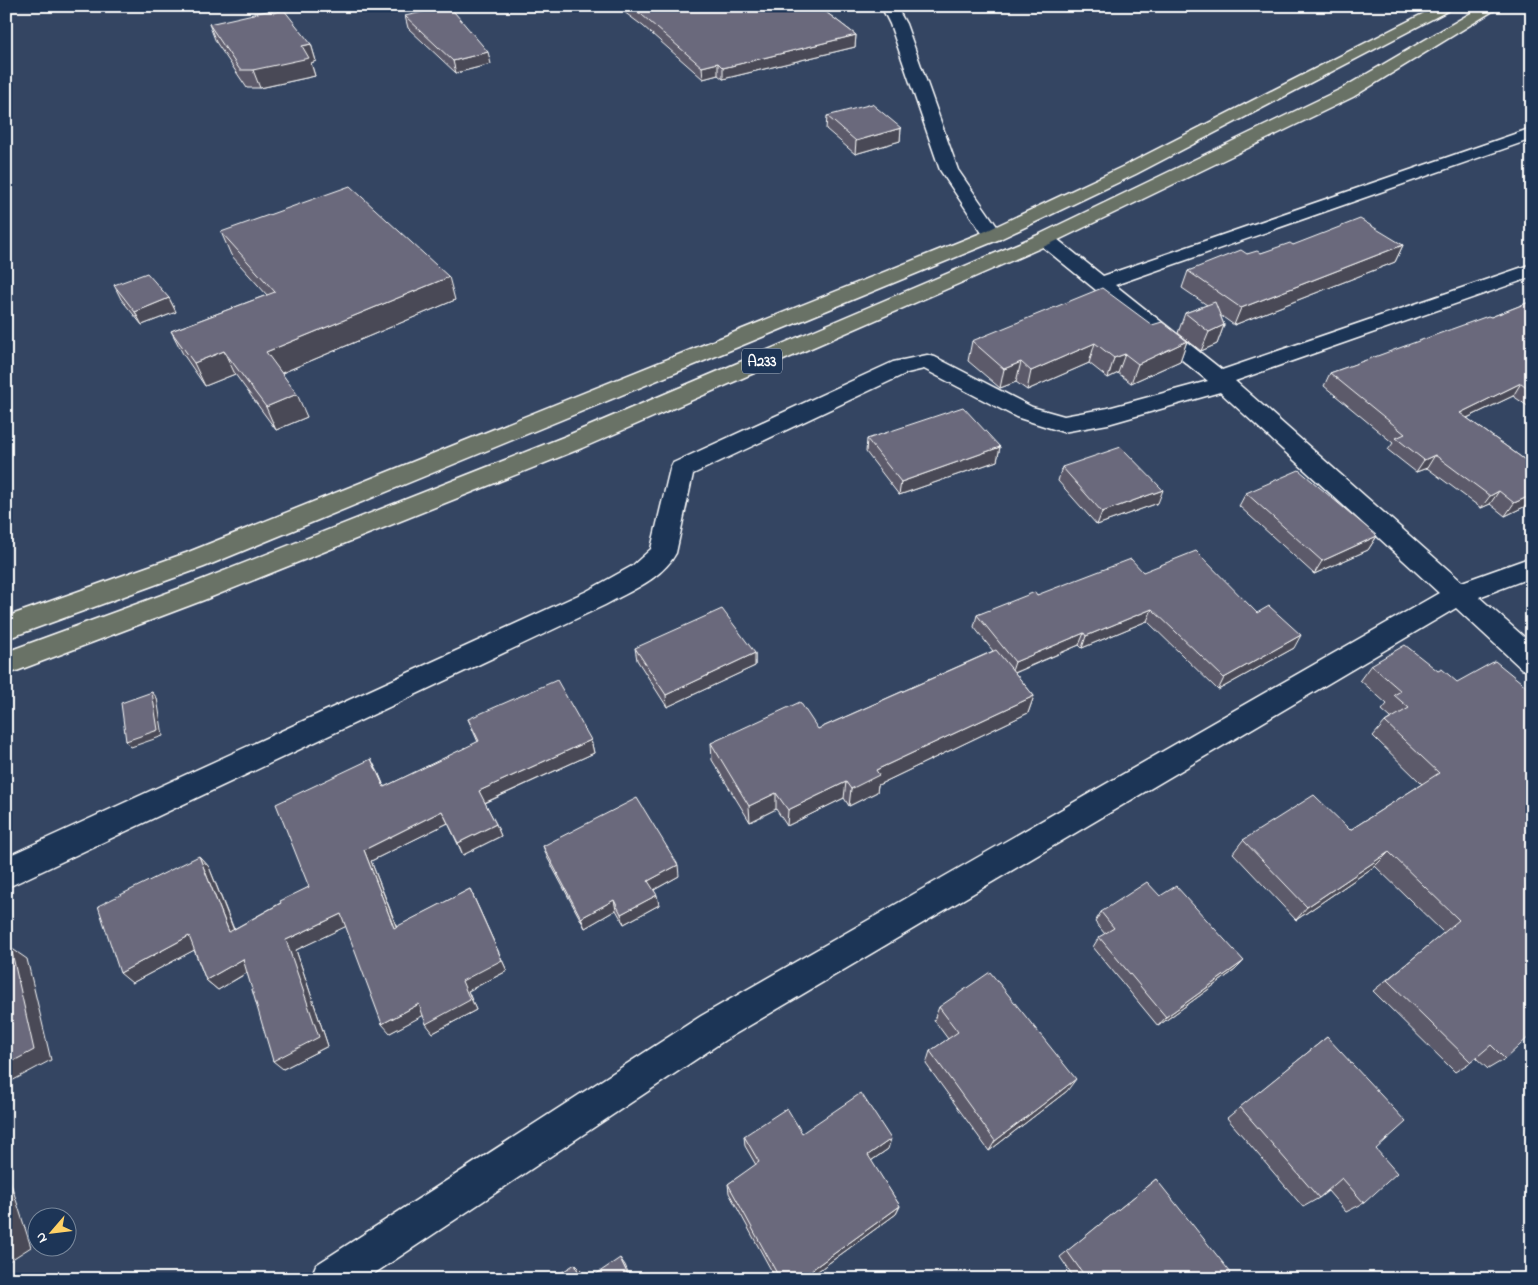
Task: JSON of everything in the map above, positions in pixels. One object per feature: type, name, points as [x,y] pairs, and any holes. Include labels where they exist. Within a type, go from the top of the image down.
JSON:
[{"type":"highway","name":"A233","points":[[6,628],[195,560],[993,235],[1130,170],[1450,6]]},
{"type":"highway","name":"A233","points":[[6,664],[196,594],[574,442],[1046,239],[1347,94],[1494,6]]},
{"type":"street","points":[[888,6],[898,24],[949,170],[993,235]]},
{"type":"street","points":[[1102,283],[1532,133]]},
{"type":"street","points":[[1046,239],[1221,382],[1532,660]]},
{"type":"street","points":[[6,873],[578,606],[641,573],[663,553],[682,468],[901,367],[927,362],[1024,412],[1063,424],[1108,416],[1221,382],[1532,270]]},
{"type":"street","points":[[330,1279],[713,1028],[1458,594],[1532,567]]},
{"type":"building","points":[[449,6],[488,52],[453,61],[405,16]]},
{"type":"building","points":[[630,6],[818,6],[856,35],[723,68],[718,63],[702,67]]},
{"type":"building","points":[[271,10],[273,13],[284,10],[311,44],[302,46],[309,58],[253,70],[240,70],[209,24]]},
{"type":"building","points":[[872,104],[901,128],[856,141],[827,116]]},
{"type":"building","points":[[350,186],[449,277],[266,352],[297,394],[266,407],[224,351],[194,363],[171,331],[275,292],[221,232]]},
{"type":"building","points":[[1360,219],[1403,245],[1241,308],[1188,271],[1241,250],[1247,254],[1257,251],[1261,253],[1290,243],[1293,245]]},
{"type":"building","points":[[147,273],[169,298],[135,312],[114,285]]},
{"type":"building","points":[[1102,288],[1152,325],[1162,322],[1187,341],[1138,364],[1125,354],[1114,358],[1095,343],[1031,371],[1021,362],[1004,369],[972,341]]},
{"type":"building","points":[[1532,301],[1532,391],[1521,383],[1460,413],[1532,465],[1532,495],[1514,503],[1499,491],[1490,496],[1435,455],[1424,460],[1396,438],[1405,434],[1330,373],[1488,316],[1491,317]]},
{"type":"building","points":[[1215,302],[1224,325],[1209,332],[1185,313]]},
{"type":"building","points":[[963,407],[1000,447],[901,482],[867,439]]},
{"type":"building","points":[[1121,447],[1163,490],[1102,512],[1062,467]]},
{"type":"building","points":[[1299,470],[1377,536],[1322,561],[1246,493]]},
{"type":"building","points":[[1196,551],[1257,613],[1269,606],[1301,635],[1224,678],[1152,609],[1086,636],[1084,633],[1015,662],[977,615],[1035,592],[1037,595],[1131,559],[1143,572]]},
{"type":"building","points":[[722,609],[755,653],[666,695],[635,648]]},
{"type":"building","points":[[1405,645],[1438,671],[1442,669],[1457,682],[1495,661],[1532,691],[1532,1034],[1505,1059],[1491,1045],[1471,1062],[1387,980],[1459,920],[1389,852],[1307,907],[1243,840],[1314,795],[1350,830],[1439,773],[1385,722],[1409,708],[1394,695],[1401,691],[1371,665]]},
{"type":"building","points":[[996,650],[1034,696],[876,770],[879,775],[851,789],[846,782],[788,810],[776,793],[749,806],[711,743],[800,702],[818,729]]},
{"type":"building","points":[[557,680],[591,740],[479,791],[496,824],[458,843],[442,811],[364,850],[394,928],[470,889],[502,960],[462,981],[470,1000],[426,1024],[419,1004],[382,1024],[341,914],[286,940],[319,1037],[273,1061],[243,959],[206,980],[189,936],[120,973],[98,906],[199,856],[229,932],[281,903],[280,901],[309,887],[276,804],[371,759],[384,787],[479,741],[468,719]]},
{"type":"building","points":[[152,692],[158,730],[126,741],[121,703]]},
{"type":"building","points":[[637,798],[678,865],[648,881],[657,895],[621,914],[614,900],[581,918],[543,846]]},
{"type":"building","points":[[1147,882],[1160,896],[1176,886],[1244,961],[1166,1017],[1099,937],[1114,928],[1101,912]]},
{"type":"building","points":[[11,948],[34,1050],[6,1065],[6,950]]},
{"type":"building","points":[[990,972],[1076,1079],[995,1141],[930,1051],[958,1032],[939,1007]]},
{"type":"building","points":[[1327,1037],[1406,1122],[1376,1149],[1397,1173],[1364,1203],[1342,1178],[1319,1198],[1240,1107]]},
{"type":"building","points":[[861,1093],[891,1139],[868,1155],[900,1206],[799,1279],[780,1279],[728,1184],[759,1162],[744,1136],[787,1108],[802,1133]]},
{"type":"building","points":[[1156,1179],[1231,1273],[1225,1279],[1087,1279],[1067,1251]]},
{"type":"building","points":[[6,1222],[12,1241],[6,1245]]},
{"type":"building","points":[[620,1258],[630,1279],[589,1279]]},
{"type":"building","points":[[575,1264],[581,1279],[551,1279]]}]
